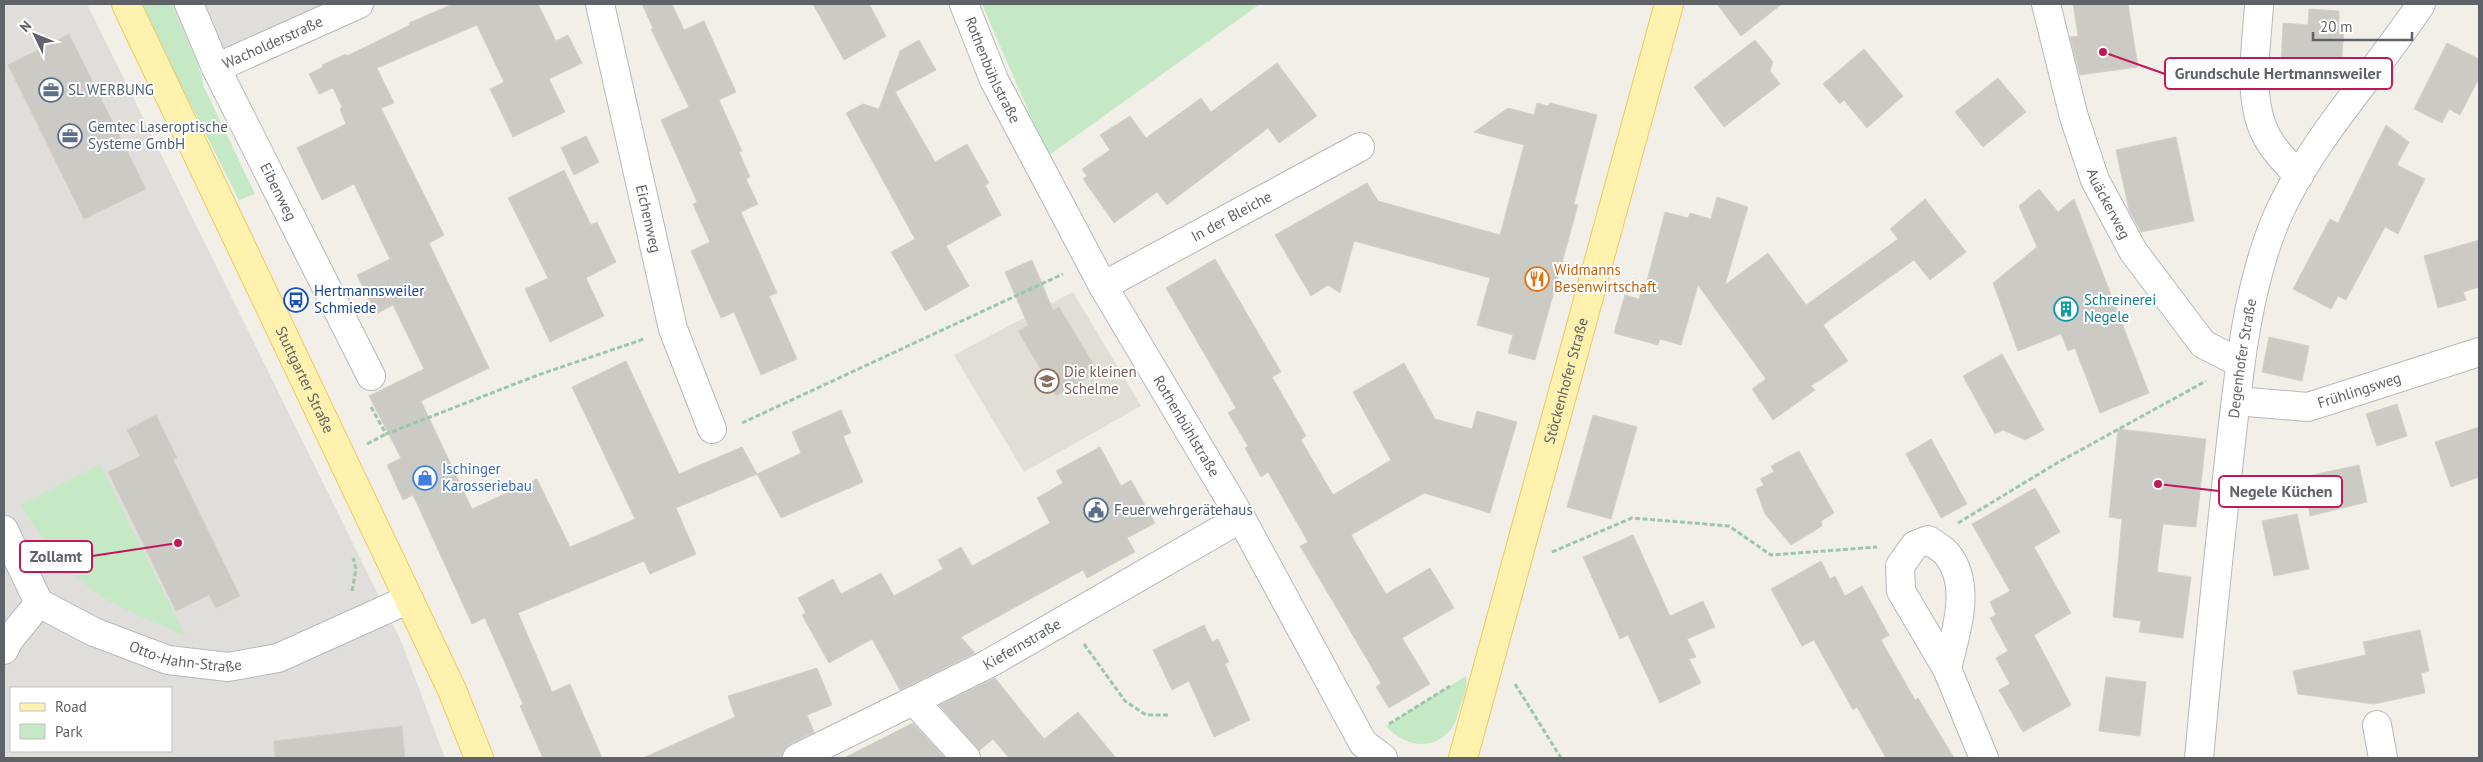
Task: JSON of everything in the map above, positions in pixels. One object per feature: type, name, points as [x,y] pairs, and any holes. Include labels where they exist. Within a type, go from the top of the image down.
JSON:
[{"type":"main road","name":"Stuttgarter Straße","points":[[126,4],[452,690],[479,758]]},
{"type":"main road","name":"Stöckenhofer Straße","points":[[1464,758],[1669,4]]},
{"type":"street","name":"Eibenweg","points":[[189,4],[216,68],[371,376]]},
{"type":"street","name":"Wacholderstraße","points":[[216,68],[358,4]]},
{"type":"street","name":"Eichenweg","points":[[600,4],[674,329],[712,429]]},
{"type":"street","name":"Rothenbühlstraße","points":[[964,4],[994,80],[1090,261],[1241,518],[1373,751]]},
{"type":"street","name":"Auäckerweg","points":[[2046,4],[2074,117],[2095,180],[2133,251],[2203,344],[2240,363]]},
{"type":"street","points":[[2260,4],[2255,88],[2262,126],[2273,146],[2299,176]]},
{"type":"street","name":"Degenhofer Straße","points":[[2199,758],[2240,363],[2263,256],[2278,214],[2299,176],[2326,134],[2394,45],[2422,4]]},
{"type":"street","name":"In der Bleiche","points":[[1104,286],[1360,147]]},
{"type":"street","name":"Frühlingsweg","points":[[2236,401],[2308,407],[2479,352]]},
{"type":"street","name":"Kiefernstraße","points":[[797,758],[914,702],[1070,618],[1241,518]]},
{"type":"street","points":[[4,530],[39,603],[8,640],[4,650]]},
{"type":"street","name":"Otto-Hahn-Straße","points":[[39,603],[94,632],[168,660],[228,667],[278,658],[409,599]]},
{"type":"street","points":[[1947,670],[1984,758]]},
{"type":"street","points":[[914,702],[966,758]]},
{"type":"street","points":[[2377,724],[2383,758]]},
{"type":"path","points":[[712,429],[742,422],[1090,261]]},
{"type":"path","points":[[366,445],[386,434],[538,375],[674,329]]},
{"type":"path","points":[[1970,516],[2056,463],[2240,363]]},
{"type":"path","points":[[371,376],[365,396],[386,434]]},
{"type":"path","points":[[1516,565],[1632,518],[1729,526],[1771,555],[1839,548]]},
{"type":"path","points":[[352,557],[356,569],[351,594],[361,620]]},
{"type":"path","points":[[1070,618],[1085,647],[1125,701],[1146,715],[1170,715]]},
{"type":"path","points":[[1373,751],[1386,726],[1490,661],[1512,680],[1561,758]]},
{"type":"shaded area","points":[[4,4],[87,4],[402,643],[445,758],[4,758]]},
{"type":"shaded area","points":[[172,4],[336,4],[198,64]]},
{"type":"shaded area","name":"Die kleinen Schelme","points":[[1073,292],[1141,406],[1024,472],[954,355]]},
{"type":"green space","points":[[140,4],[172,4],[198,64],[204,87],[255,194],[239,200]]},
{"type":"green space","points":[[982,4],[1260,4],[1048,156]]},
{"type":"green space","points":[[100,464],[185,635],[126,610],[108,600],[82,581],[48,546],[21,505]]},
{"type":"green space","points":[[1466,676],[1465,691],[1456,720],[1452,728],[1436,741],[1428,744],[1410,742],[1393,733],[1386,726]]},
{"type":"building","points":[[453,4],[538,4],[556,41],[568,35],[582,63],[549,79],[565,112],[513,137],[490,89],[504,82],[477,25],[377,68],[394,103],[381,108],[444,235],[429,243],[489,368],[421,401],[472,509],[537,479],[570,547],[635,519],[572,387],[626,361],[679,474],[742,447],[757,474],[676,508],[696,554],[650,574],[644,561],[518,613],[552,692],[570,684],[602,758],[543,758],[520,706],[523,704],[485,618],[472,624],[413,495],[403,500],[387,465],[401,458],[369,396],[424,369],[393,305],[376,314],[357,275],[390,259],[354,184],[322,200],[297,148],[346,124],[340,109],[342,107],[333,88],[319,94],[309,74],[323,67],[322,65],[346,54],[347,56],[410,25],[409,23]]},
{"type":"building","points":[[642,4],[672,4],[684,30],[704,21],[736,92],[719,100],[742,151],[739,152],[750,177],[746,179],[758,204],[741,212],[777,293],[769,296],[797,359],[761,375],[734,312],[721,318],[691,251],[710,242],[693,204],[697,202],[661,120],[689,107],[651,29],[653,28]]},
{"type":"building","points":[[813,4],[869,4],[886,36],[844,60]]},
{"type":"building","points":[[1717,4],[1782,4],[1741,36]]},
{"type":"building","points":[[2073,4],[2128,4],[2138,67],[2080,75],[2070,37],[2078,36]]},
{"type":"building","points":[[2309,9],[2339,11],[2339,27],[2344,27],[2341,69],[2281,66],[2283,23],[2308,25]]},
{"type":"building","points":[[69,34],[146,189],[84,219],[8,65]]},
{"type":"building","points":[[919,40],[936,70],[895,92],[935,162],[967,144],[989,183],[985,185],[1001,215],[946,246],[969,286],[925,311],[891,252],[915,239],[846,113],[863,104],[879,109],[900,51]]},
{"type":"building","points":[[1755,40],[1773,62],[1770,71],[1780,84],[1724,127],[1694,87]]},
{"type":"building","points":[[2447,43],[2479,59],[2479,78],[2460,115],[2449,109],[2442,123],[2414,109]]},
{"type":"building","points":[[1864,49],[1903,96],[1867,128],[1844,100],[1840,104],[1823,84]]},
{"type":"building","points":[[1277,63],[1317,116],[1279,143],[1268,128],[1167,205],[1157,192],[1114,223],[1083,179],[1087,176],[1082,169],[1110,150],[1100,135],[1130,116],[1146,138],[1201,98],[1211,112]]},
{"type":"building","points":[[1998,78],[2026,112],[1983,147],[1955,112]]},
{"type":"building","points":[[1537,103],[1548,106],[1550,103],[1597,115],[1574,204],[1578,205],[1535,360],[1508,353],[1513,335],[1477,325],[1490,278],[1354,241],[1340,293],[1328,285],[1311,296],[1275,235],[1367,183],[1378,201],[1500,235],[1524,145],[1474,132],[1508,108],[1534,115]]},
{"type":"building","points":[[2386,125],[2409,142],[2397,165],[2425,179],[2398,234],[2385,227],[2346,300],[2338,296],[2331,309],[2293,289],[2330,219],[2338,223]]},
{"type":"building","points":[[586,136],[599,162],[574,175],[561,148]]},
{"type":"building","points":[[2176,137],[2194,221],[2141,232],[2129,210],[2116,150]]},
{"type":"building","points":[[564,170],[591,225],[597,222],[616,262],[586,278],[604,316],[550,342],[525,289],[548,278],[508,198]]},
{"type":"building","name":"Schreinerei Negele","points":[[2039,189],[2058,212],[2074,199],[2149,393],[2100,413],[2075,348],[2068,351],[2061,334],[2018,351],[1993,283],[2037,247],[2019,206]]},
{"type":"building","points":[[1717,197],[1748,207],[1725,285],[1768,253],[1806,305],[1898,239],[1890,229],[1925,199],[1966,252],[1930,280],[1914,260],[1823,325],[1848,361],[1811,386],[1815,390],[1773,420],[1752,389],[1766,379],[1698,285],[1681,345],[1660,339],[1658,345],[1614,333],[1625,295],[1639,299],[1641,291],[1644,292],[1665,212],[1688,218],[1690,213],[1711,219]]},
{"type":"building","points":[[2479,240],[2479,287],[2463,292],[2466,300],[2438,308],[2424,256]]},
{"type":"building","points":[[1215,259],[1281,372],[1272,377],[1306,436],[1301,440],[1333,495],[1391,460],[1353,392],[1404,363],[1435,419],[1472,429],[1477,411],[1517,422],[1490,513],[1424,493],[1351,535],[1386,594],[1430,568],[1454,608],[1402,638],[1430,684],[1389,708],[1376,687],[1381,683],[1300,546],[1308,542],[1268,472],[1261,477],[1245,448],[1248,446],[1228,413],[1236,408],[1166,288]]},
{"type":"building","points":[[1032,260],[1053,310],[1059,307],[1098,372],[1056,396],[1018,331],[1028,325],[1005,272]]},
{"type":"building","points":[[2269,337],[2309,346],[2302,381],[2262,372]]},
{"type":"building","points":[[2002,354],[2044,430],[2025,440],[2003,430],[1995,434],[1963,376]]},
{"type":"building","points":[[2397,404],[2407,436],[2377,446],[2366,414]]},
{"type":"building","points":[[841,410],[851,433],[843,436],[863,482],[781,518],[757,474],[801,453],[792,432]]},
{"type":"building","points":[[156,415],[177,458],[173,459],[240,596],[216,608],[209,595],[176,611],[108,472],[140,456],[127,430]]},
{"type":"building","points":[[1593,415],[1637,427],[1611,519],[1567,507]]},
{"type":"building","points":[[2479,427],[2479,477],[2451,487],[2435,442]]},
{"type":"building","points":[[2118,429],[2206,439],[2196,527],[2163,524],[2157,572],[2191,577],[2183,638],[2139,632],[2141,621],[2113,617],[2122,519],[2109,517]]},
{"type":"building","points":[[1931,439],[1967,504],[1941,518],[1906,454]]},
{"type":"building","points":[[1100,447],[1121,486],[1131,480],[1155,523],[1127,538],[1135,552],[1087,578],[1083,570],[961,637],[975,653],[900,690],[872,639],[829,663],[802,615],[806,613],[798,598],[833,579],[841,594],[881,573],[894,596],[943,569],[938,560],[961,547],[972,566],[1050,523],[1037,498],[1063,483],[1056,471]]},
{"type":"building","points":[[1799,451],[1834,513],[1821,521],[1822,526],[1791,545],[1765,514],[1756,489],[1764,485],[1760,479],[1774,472],[1771,466]]},
{"type":"building","points":[[2359,465],[2367,502],[2310,516],[2303,477]]},
{"type":"building","points":[[2035,488],[2060,532],[2034,547],[2071,613],[2034,635],[2071,705],[2023,732],[1999,690],[2010,684],[1996,658],[2008,651],[1990,618],[1996,615],[1990,602],[2010,591],[1972,524]]},
{"type":"building","points":[[2297,514],[2309,569],[2274,576],[2262,521]]},
{"type":"building","points":[[1633,535],[1670,616],[1703,601],[1715,627],[1687,639],[1696,657],[1689,659],[1701,683],[1660,703],[1628,635],[1620,639],[1583,557]]},
{"type":"building","points":[[1821,561],[1830,579],[1835,576],[1845,596],[1862,586],[1889,635],[1881,640],[1915,700],[1918,698],[1954,758],[1886,758],[1857,707],[1853,710],[1814,640],[1802,646],[1771,589]]},
{"type":"building","points":[[1204,625],[1212,642],[1218,639],[1229,662],[1225,664],[1250,720],[1214,737],[1189,681],[1172,690],[1153,650]]},
{"type":"building","points":[[2420,630],[2429,671],[2421,673],[2425,693],[2374,704],[2298,694],[2293,671],[2366,655],[2363,642]]},
{"type":"building","points":[[817,668],[832,705],[807,715],[814,732],[790,744],[784,750],[782,758],[643,758],[735,717],[728,696]]},
{"type":"building","points":[[2106,677],[2146,682],[2140,736],[2099,731]]},
{"type":"building","points":[[995,678],[1044,739],[1078,712],[1116,758],[1009,758],[993,739],[979,751],[939,705]]},
{"type":"building","points":[[913,723],[945,758],[844,758]]},
{"type":"building","points":[[402,726],[405,758],[275,758],[274,741]]},
{"type":"place","name":"Grundschule Hertmannsweiler","points":[[2103,52]]},
{"type":"place","name":"SL WERBUNG","points":[[51,90]]},
{"type":"place","name":"Gemtec Laseroptische Systeme GmbH","points":[[70,136]]},
{"type":"place","name":"Widmanns Besenwirtschaft","points":[[1537,279]]},
{"type":"place","name":"Hertmannsweiler Schmiede","points":[[296,300]]},
{"type":"place","name":"Schreinerei Negele","points":[[2066,309]]},
{"type":"place","name":"Die kleinen Schelme","points":[[1047,381]]},
{"type":"place","name":"Ischinger Karosseriebau","points":[[425,478]]},
{"type":"place","name":"Negele Küchen","points":[[2158,484]]},
{"type":"place","name":"Feuerwehrgerätehaus","points":[[1096,510]]},
{"type":"place","name":"Zollamt","points":[[178,543]]}]
